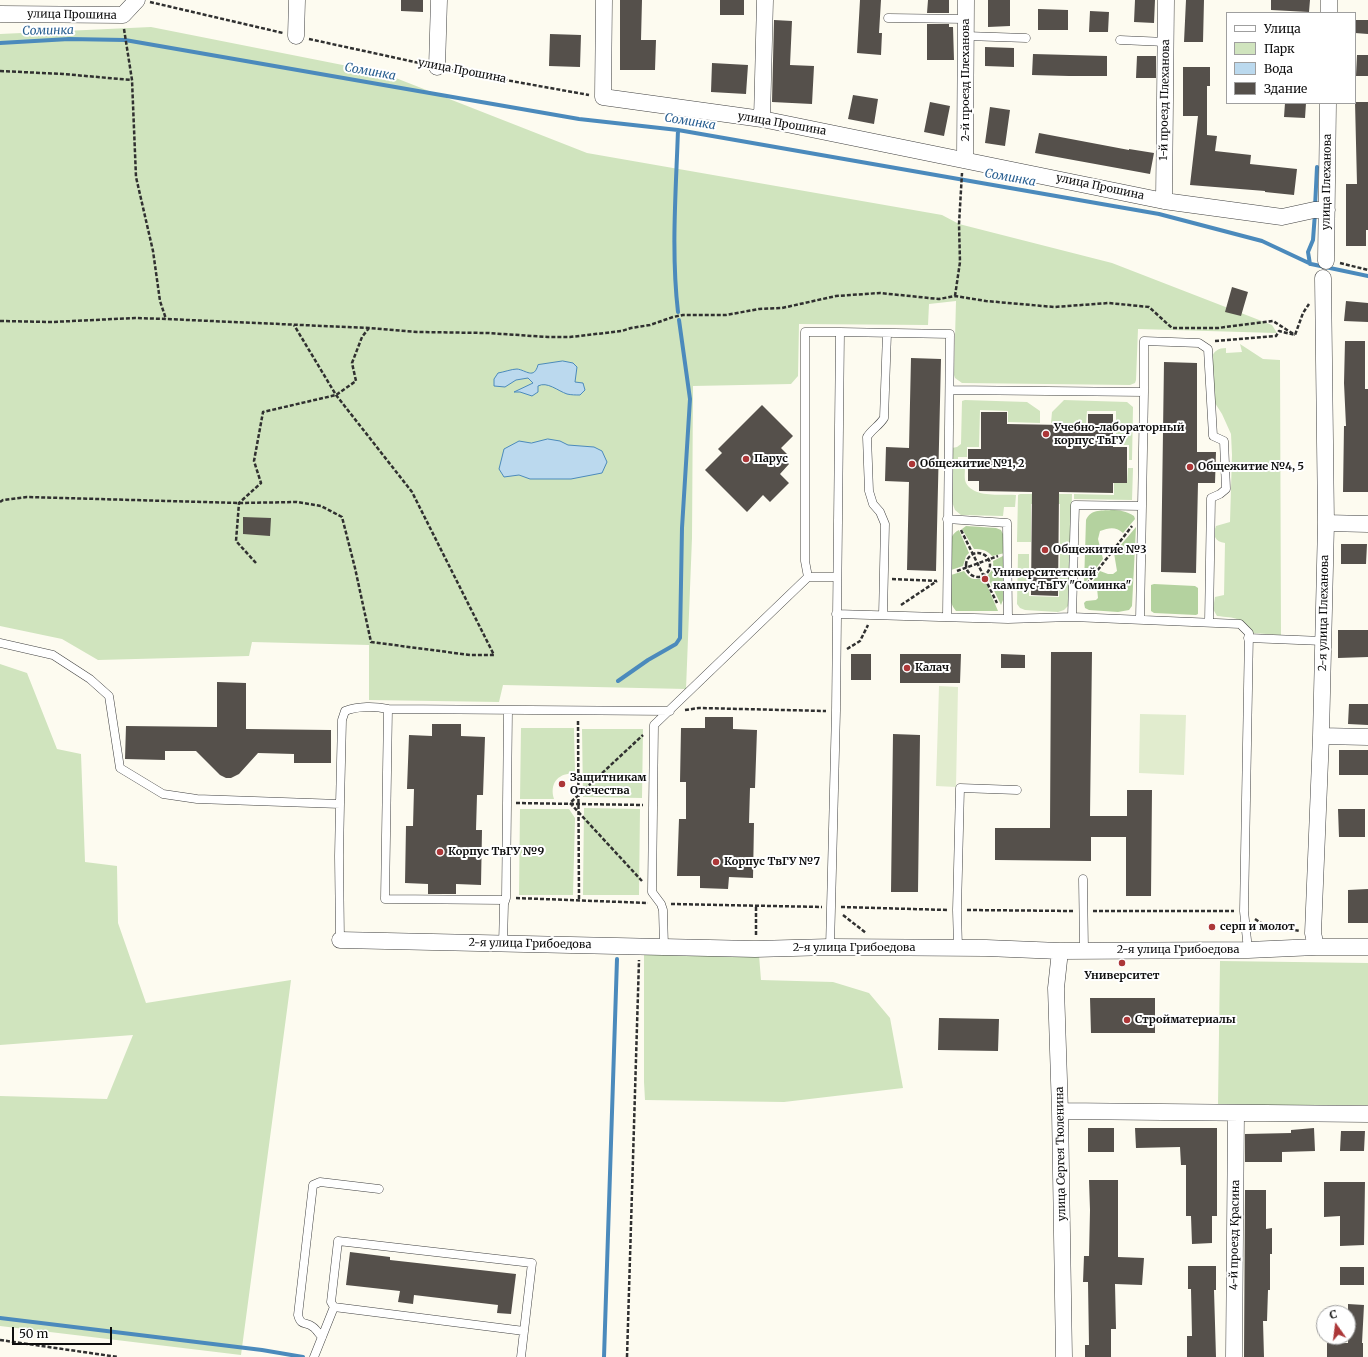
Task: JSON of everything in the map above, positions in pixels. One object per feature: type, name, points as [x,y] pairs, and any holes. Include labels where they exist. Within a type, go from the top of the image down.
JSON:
[{"type":"street","name":"улица Прошина","points":[[0,14],[123,15],[137,0]]},
{"type":"street","points":[[296,36],[297,0]]},
{"type":"street","points":[[438,67],[439,0]]},
{"type":"street","points":[[603,97],[604,0]]},
{"type":"street","points":[[762,119],[764,0]]},
{"type":"street","name":"2-й проезд Плеханова","points":[[964,164],[966,0]]},
{"type":"street","name":"1-й проезд Плеханова","points":[[1164,200],[1166,0]]},
{"type":"street","points":[[1329,0],[1329,12]]},
{"type":"street","name":"улица Прошина","points":[[603,97],[762,119],[964,164],[1164,200],[1282,217],[1314,210],[1327,210]]},
{"type":"street","name":"улица Плеханова","points":[[1328,104],[1327,210],[1332,261]]},
{"type":"street","name":"2-я улица Плеханова","points":[[1314,940],[1326,523],[1323,278]]},
{"type":"street","points":[[1326,523],[1368,524]]},
{"type":"street","points":[[1321,736],[1368,737]]},
{"type":"street","name":"2-я улица Грибоедова","points":[[340,940],[755,949],[830,946],[1060,951],[1248,950],[1314,940],[1368,947]]},
{"type":"street","name":"улица Сергея Тюленина","points":[[1060,951],[1056,988],[1060,1111],[1064,1357]]},
{"type":"street","points":[[1060,1111],[1368,1114]]},
{"type":"street","name":"4-й проезд Красина","points":[[1234,1357],[1236,1113]]},
{"type":"lane","points":[[888,18],[966,19]]},
{"type":"lane","points":[[966,36],[1026,38]]},
{"type":"lane","points":[[1120,40],[1166,42]]},
{"type":"lane","points":[[808,577],[804,547],[805,332],[950,334],[947,616]]},
{"type":"lane","points":[[830,946],[836,712],[840,332]]},
{"type":"lane","points":[[883,615],[885,524],[880,512],[872,504],[869,491],[867,437],[884,418],[887,333]]},
{"type":"lane","points":[[1140,620],[1144,341],[1200,343],[1208,349],[1213,436],[1224,441],[1226,489],[1220,494],[1211,498],[1209,622]]},
{"type":"lane","points":[[950,390],[1144,392]]},
{"type":"lane","points":[[1072,617],[1076,505],[1142,506]]},
{"type":"lane","points":[[947,521],[1007,523],[1008,618]]},
{"type":"lane","points":[[664,947],[663,910],[661,904],[652,892],[654,725],[808,577],[837,577]]},
{"type":"lane","points":[[836,614],[1008,618],[1072,617],[1240,624],[1249,633],[1244,912],[1248,950]]},
{"type":"lane","points":[[1248,638],[1323,641]]},
{"type":"lane","points":[[0,643],[53,655],[90,679],[108,696],[120,768],[163,794],[196,799],[340,804]]},
{"type":"lane","points":[[340,940],[340,804],[342,720],[345,711],[353,708],[369,707],[388,709],[670,711]]},
{"type":"lane","points":[[388,709],[385,899],[505,899]]},
{"type":"lane","points":[[503,944],[508,710]]},
{"type":"lane","points":[[958,948],[957,910],[960,788],[1018,790]]},
{"type":"lane","points":[[1083,879],[1084,950]]},
{"type":"lane","points":[[322,1337],[312,1326],[302,1324],[298,1315],[313,1185],[320,1182],[379,1189]]},
{"type":"lane","points":[[314,1357],[334,1308],[331,1302],[338,1241],[532,1263],[521,1357]]},
{"type":"lane","points":[[334,1308],[524,1331]]},
{"type":"path","name":"улица Прошина","points":[[144,0],[296,36],[438,67],[603,97]]},
{"type":"path","points":[[123,15],[125,40],[132,80],[136,177],[153,251],[160,301],[166,319]]},
{"type":"path","points":[[0,71],[63,74],[132,80]]},
{"type":"path","points":[[955,296],[960,262],[959,224],[964,164]]},
{"type":"path","points":[[1332,261],[1368,270]]},
{"type":"path","points":[[0,321],[52,322],[135,318],[369,328],[417,332],[488,333],[570,337],[622,331],[650,325],[683,315],[726,315],[759,309],[782,308],[836,296],[880,293],[939,299],[955,296],[986,301],[1054,307],[1109,303],[1149,307],[1172,328],[1218,328],[1274,321],[1295,335]]},
{"type":"path","points":[[1295,335],[1303,314],[1310,302]]},
{"type":"path","points":[[0,502],[3,500],[27,496],[239,503],[297,502],[322,506],[342,517],[371,642],[470,655],[494,655],[412,492],[336,395],[294,325]]},
{"type":"path","points":[[256,564],[236,541],[239,503],[262,483],[254,461],[263,412],[336,395],[356,381],[352,363],[362,338],[369,328]]},
{"type":"path","points":[[1200,343],[1276,336],[1279,331],[1295,335]]},
{"type":"path","points":[[947,521],[961,529],[1000,608],[1003,610],[1008,609]]},
{"type":"path","points":[[972,553],[982,553],[989,560],[990,568],[983,576],[972,576],[966,568],[966,559],[972,553]]},
{"type":"path","points":[[947,575],[989,560]]},
{"type":"path","points":[[905,608],[898,607],[941,578],[941,585]]},
{"type":"path","points":[[884,579],[937,581]]},
{"type":"path","points":[[844,651],[860,640],[871,615]]},
{"type":"path","points":[[670,711],[699,708],[836,712]]},
{"type":"path","points":[[578,710],[579,900]]},
{"type":"path","points":[[570,803],[654,725]]},
{"type":"path","points":[[507,803],[653,805]]},
{"type":"path","points":[[570,803],[578,814],[652,892]]},
{"type":"path","points":[[505,899],[579,900],[661,904],[957,910],[1244,912],[1264,925],[1314,940]]},
{"type":"path","points":[[755,949],[756,906]]},
{"type":"path","points":[[843,915],[869,935]]},
{"type":"path","points":[[627,1357],[639,947]]},
{"type":"path","points":[[0,1340],[118,1357]]},
{"type":"green space","points":[[151,27],[383,73],[587,153],[942,215],[959,224],[1112,263],[1272,325],[1277,333],[1138,329],[1136,380],[1135,383],[1130,385],[962,383],[955,378],[954,375],[956,301],[929,304],[928,325],[799,324],[798,376],[791,384],[693,386],[692,538],[686,689],[503,685],[499,702],[369,700],[369,645],[252,642],[249,656],[98,660],[62,639],[0,626],[0,34]]},
{"type":"green space","points":[[1240,344],[1263,359],[1280,360],[1281,635],[1252,633],[1245,624],[1238,619],[1217,616],[1213,609],[1215,597],[1224,595],[1225,543],[1215,538],[1214,532],[1216,526],[1230,522],[1232,455],[1231,434],[1222,414],[1213,400],[1212,358],[1217,350],[1226,348],[1226,353],[1242,352]]},
{"type":"green space","points":[[1064,400],[1127,402],[1133,407],[1132,460],[1129,460],[1129,445],[1116,445],[1116,411],[1087,411],[1086,424],[1051,423],[1052,412]]},
{"type":"green space","points":[[962,401],[1027,402],[1040,411],[1040,423],[1008,422],[1008,411],[980,410],[979,447],[967,447],[967,457],[958,457],[958,461],[952,460],[952,448],[961,444]]},
{"type":"green space","points":[[952,467],[965,467],[966,483],[975,491],[988,494],[1016,495],[1015,507],[1004,507],[1003,516],[961,515],[955,510],[952,502]]},
{"type":"green space","points":[[1128,468],[1133,468],[1132,500],[1074,499],[1074,494],[1114,495],[1114,483],[1127,483]]},
{"type":"green space","points":[[1072,494],[1071,545],[1060,545],[1060,504],[1031,504],[1031,542],[1017,542],[1018,495]]},
{"type":"green space","points":[[1111,510],[1126,512],[1134,516],[1135,519],[1123,533],[1112,528],[1100,531],[1098,539],[1103,559],[1084,584],[1086,520],[1093,512]]},
{"type":"green space","points":[[966,526],[996,528],[1001,530],[1004,536],[1005,553],[992,556],[984,550],[974,549],[962,529]]},
{"type":"green space","points":[[1136,527],[1132,606],[1129,610],[1118,612],[1089,610],[1085,608],[1084,603],[1086,601],[1096,600],[1098,598],[1097,588],[1089,587],[1100,571],[1113,574],[1117,571],[1114,553]]},
{"type":"green space","points":[[959,530],[969,553],[966,556],[963,566],[951,570],[950,542],[955,533]]},
{"type":"green space","points":[[1018,554],[1029,554],[1029,596],[1059,597],[1060,554],[1070,554],[1069,603],[1064,610],[1058,612],[1025,610],[1020,608],[1017,604]]},
{"type":"green space","points":[[1003,556],[1003,600],[1001,605],[987,576],[992,569],[993,561]]},
{"type":"green space","points":[[964,571],[972,579],[984,578],[998,611],[956,611],[950,599],[951,575]]},
{"type":"green space","points":[[1151,585],[1195,586],[1198,588],[1198,614],[1154,613],[1151,611]]},
{"type":"green space","points":[[0,664],[27,673],[57,749],[81,754],[85,862],[117,866],[118,923],[146,1003],[291,980],[241,1355],[0,1326],[0,1096],[107,1099],[133,1035],[0,1045]]},
{"type":"green space","points":[[939,686],[958,687],[956,787],[936,786]]},
{"type":"green space","points":[[1140,714],[1186,715],[1184,775],[1139,773]]},
{"type":"green space","points":[[521,728],[574,728],[575,774],[564,775],[557,780],[553,788],[554,799],[520,799]]},
{"type":"green space","points":[[582,729],[643,729],[642,798],[583,797]]},
{"type":"green space","points":[[584,808],[640,809],[639,895],[583,895]]},
{"type":"green space","points":[[520,809],[569,809],[575,818],[573,895],[519,895]]},
{"type":"green space","points":[[644,953],[759,955],[761,980],[833,982],[869,993],[890,1018],[903,1088],[784,1102],[645,1100]]},
{"type":"green space","points":[[1220,961],[1368,963],[1368,1105],[1218,1105]]},
{"type":"water","points":[[563,361],[573,363],[577,367],[575,382],[583,383],[585,390],[580,395],[567,394],[545,385],[538,386],[538,392],[532,396],[520,392],[514,392],[533,383],[528,378],[516,380],[505,387],[494,386],[494,379],[498,373],[517,369],[532,373],[536,370],[538,365]]},
{"type":"water","points":[[548,439],[560,441],[568,445],[594,447],[602,451],[607,462],[602,473],[571,479],[530,479],[519,475],[504,477],[499,469],[504,449],[519,441],[531,443]]},
{"type":"building","points":[[401,0],[423,0],[423,12],[401,11]]},
{"type":"building","points":[[620,0],[642,0],[641,40],[656,40],[655,70],[620,70]]},
{"type":"building","points":[[720,0],[744,0],[744,15],[720,15]]},
{"type":"building","points":[[860,0],[881,0],[879,33],[882,33],[881,55],[857,53]]},
{"type":"building","points":[[928,0],[949,0],[949,13],[927,13]]},
{"type":"building","points":[[988,0],[1010,0],[1010,26],[988,27]]},
{"type":"building","points":[[1135,0],[1155,0],[1154,23],[1134,22]]},
{"type":"building","points":[[1186,0],[1204,0],[1203,42],[1184,42]]},
{"type":"building","points":[[1271,0],[1310,0],[1309,12],[1271,10]]},
{"type":"building","points":[[1038,9],[1068,10],[1068,30],[1038,30]]},
{"type":"building","points":[[1090,11],[1109,12],[1108,32],[1089,32]]},
{"type":"building","points":[[774,20],[792,21],[790,65],[814,66],[812,104],[772,102]]},
{"type":"building","points":[[1356,20],[1368,20],[1368,34],[1356,33]]},
{"type":"building","points":[[927,24],[949,24],[949,27],[953,27],[954,60],[927,60]]},
{"type":"building","points":[[550,34],[581,35],[580,67],[549,66]]},
{"type":"building","points":[[985,47],[1014,48],[1014,67],[985,66]]},
{"type":"building","points":[[1033,54],[1107,56],[1107,76],[1032,75]]},
{"type":"building","points":[[1357,55],[1368,55],[1368,76],[1356,76]]},
{"type":"building","points":[[1137,56],[1156,56],[1156,78],[1136,78]]},
{"type":"building","points":[[712,63],[748,65],[746,94],[711,92]]},
{"type":"building","points":[[1183,67],[1210,67],[1210,86],[1207,86],[1207,135],[1217,136],[1215,151],[1251,155],[1250,164],[1297,169],[1294,195],[1265,191],[1190,185],[1198,116],[1183,116]]},
{"type":"building","points":[[853,95],[878,99],[874,124],[848,119]]},
{"type":"building","points":[[930,102],[950,106],[944,136],[924,132]]},
{"type":"building","points":[[1356,102],[1368,102],[1368,230],[1366,230],[1366,246],[1346,246],[1346,184],[1357,184],[1355,104]]},
{"type":"building","points":[[1285,104],[1306,104],[1305,118],[1284,117]]},
{"type":"building","points":[[990,107],[1010,110],[1005,146],[985,143]]},
{"type":"building","points":[[1039,133],[1129,150],[1154,153],[1150,174],[1035,153]]},
{"type":"building","points":[[1232,287],[1248,292],[1241,316],[1225,312]]},
{"type":"building","points":[[1346,301],[1368,303],[1368,322],[1344,321]]},
{"type":"building","points":[[1345,341],[1365,341],[1365,389],[1368,389],[1368,492],[1343,492],[1344,426],[1346,426],[1344,383]]},
{"type":"building","name":"Общежитие №1, 2","points":[[911,358],[941,359],[936,571],[907,570],[909,482],[885,481],[886,447],[909,448]]},
{"type":"building","name":"Общежитие №4, 5","points":[[1164,362],[1197,363],[1197,452],[1216,452],[1215,483],[1198,483],[1196,573],[1161,572]]},
{"type":"building","points":[[762,405],[793,436],[781,448],[787,454],[783,458],[789,464],[780,474],[789,483],[770,502],[763,495],[747,512],[705,470],[722,453],[718,449]]},
{"type":"building","points":[[981,412],[1007,412],[1007,424],[1063,425],[1088,424],[1088,414],[1113,414],[1113,447],[1127,447],[1127,483],[1113,483],[1113,493],[1059,492],[1058,596],[1031,595],[1032,492],[979,491],[979,481],[968,481],[968,449],[981,449]]},
{"type":"building","points":[[243,517],[271,518],[270,536],[243,534]]},
{"type":"building","points":[[1341,544],[1367,544],[1366,564],[1341,564]]},
{"type":"building","points":[[1338,630],[1368,630],[1368,657],[1338,658]]},
{"type":"building","points":[[1051,652],[1092,652],[1090,816],[1127,816],[1127,790],[1152,790],[1151,896],[1126,896],[1126,837],[1091,837],[1091,861],[995,860],[995,828],[1050,828]]},
{"type":"building","points":[[851,654],[871,654],[871,680],[851,680]]},
{"type":"building","points":[[900,654],[961,654],[960,683],[900,683]]},
{"type":"building","points":[[1001,654],[1025,655],[1025,668],[1001,668]]},
{"type":"building","points":[[217,682],[246,683],[246,729],[331,730],[331,763],[294,763],[294,754],[258,753],[239,774],[231,778],[226,778],[220,775],[196,751],[165,751],[165,760],[125,759],[126,726],[217,727]]},
{"type":"building","points":[[1349,704],[1368,704],[1368,725],[1348,724]]},
{"type":"building","points":[[705,717],[733,717],[733,729],[757,730],[755,788],[750,788],[749,823],[754,823],[753,878],[729,877],[728,889],[700,888],[700,876],[677,876],[679,819],[686,819],[686,782],[680,782],[681,728],[705,728]]},
{"type":"building","points":[[432,724],[461,724],[461,736],[485,737],[483,795],[477,795],[476,830],[482,830],[481,885],[456,884],[456,894],[428,894],[428,884],[405,883],[406,826],[413,826],[414,789],[407,789],[409,735],[432,736]]},
{"type":"building","points":[[893,734],[920,735],[918,892],[891,892]]},
{"type":"building","points":[[1339,750],[1368,750],[1368,775],[1339,775]]},
{"type":"building","points":[[1338,809],[1365,809],[1365,837],[1339,837]]},
{"type":"building","points":[[1368,889],[1368,923],[1348,923],[1348,890]]},
{"type":"building","points":[[1090,998],[1155,998],[1155,1033],[1091,1033]]},
{"type":"building","points":[[939,1018],[999,1019],[998,1051],[938,1050]]},
{"type":"building","points":[[1088,1128],[1114,1128],[1114,1152],[1088,1152]]},
{"type":"building","points":[[1135,1128],[1217,1128],[1217,1216],[1212,1216],[1212,1243],[1192,1244],[1191,1216],[1186,1216],[1186,1165],[1181,1165],[1180,1147],[1136,1148]]},
{"type":"building","points":[[1314,1128],[1315,1151],[1282,1152],[1282,1162],[1245,1162],[1245,1134],[1291,1133],[1291,1130]]},
{"type":"building","points":[[1341,1131],[1365,1131],[1364,1151],[1340,1151]]},
{"type":"building","points":[[1089,1180],[1118,1180],[1118,1257],[1144,1258],[1142,1285],[1115,1284],[1116,1329],[1111,1329],[1111,1357],[1085,1357],[1085,1345],[1089,1345],[1088,1282],[1083,1282],[1084,1256],[1089,1256]]},
{"type":"building","points":[[1324,1182],[1365,1182],[1364,1245],[1340,1246],[1340,1216],[1324,1217]]},
{"type":"building","points":[[1245,1190],[1266,1190],[1266,1229],[1272,1228],[1272,1254],[1270,1254],[1270,1290],[1268,1290],[1267,1321],[1263,1321],[1264,1357],[1244,1357]]},
{"type":"building","points":[[350,1252],[390,1257],[390,1260],[516,1274],[511,1314],[497,1313],[498,1305],[414,1295],[413,1304],[398,1302],[400,1291],[346,1285]]},
{"type":"building","points":[[1188,1266],[1216,1266],[1216,1290],[1214,1290],[1216,1357],[1187,1357],[1187,1336],[1192,1336],[1191,1289],[1188,1289]]},
{"type":"building","points":[[1340,1267],[1364,1267],[1364,1285],[1340,1285]]},
{"type":"building","points":[[1348,1304],[1364,1305],[1362,1343],[1363,1357],[1327,1357],[1327,1345],[1356,1345],[1356,1305]]},
{"type":"waterway","name":"Соминка","points":[[0,43],[69,39],[125,40],[579,119],[678,130],[1159,214],[1262,241],[1311,264],[1368,276]]},
{"type":"waterway","points":[[678,130],[674,244],[678,312]]},
{"type":"waterway","points":[[1315,207],[1317,167]]},
{"type":"waterway","points":[[1310,264],[1308,252],[1313,240],[1315,213]]},
{"type":"waterway","points":[[618,681],[648,660],[676,644],[680,638],[682,528],[690,399],[679,320]]},
{"type":"waterway","points":[[604,1357],[617,959]]},
{"type":"waterway","points":[[0,1318],[262,1350],[303,1357]]},
{"type":"place","name":"Учебно-лабораторный корпус ТвГУ","points":[[1046,434]]},
{"type":"place","name":"Парус","points":[[746,459]]},
{"type":"place","name":"Общежитие №1, 2","points":[[912,464]]},
{"type":"place","name":"Общежитие №4, 5","points":[[1190,467]]},
{"type":"place","name":"Общежитие №3","points":[[1045,550]]},
{"type":"place","name":"Университетский кампус ТвГУ \"Соминка\"","points":[[985,579]]},
{"type":"place","name":"Калач","points":[[907,668]]},
{"type":"place","name":"Защитникам Отечества","points":[[562,784]]},
{"type":"place","name":"Корпус ТвГУ №9","points":[[440,852]]},
{"type":"place","name":"Корпус ТвГУ №7","points":[[716,862]]},
{"type":"place","name":"серп и молот","points":[[1212,927]]},
{"type":"place","name":"Университет","points":[[1122,963]]},
{"type":"place","name":"Стройматериалы","points":[[1127,1020]]}]
